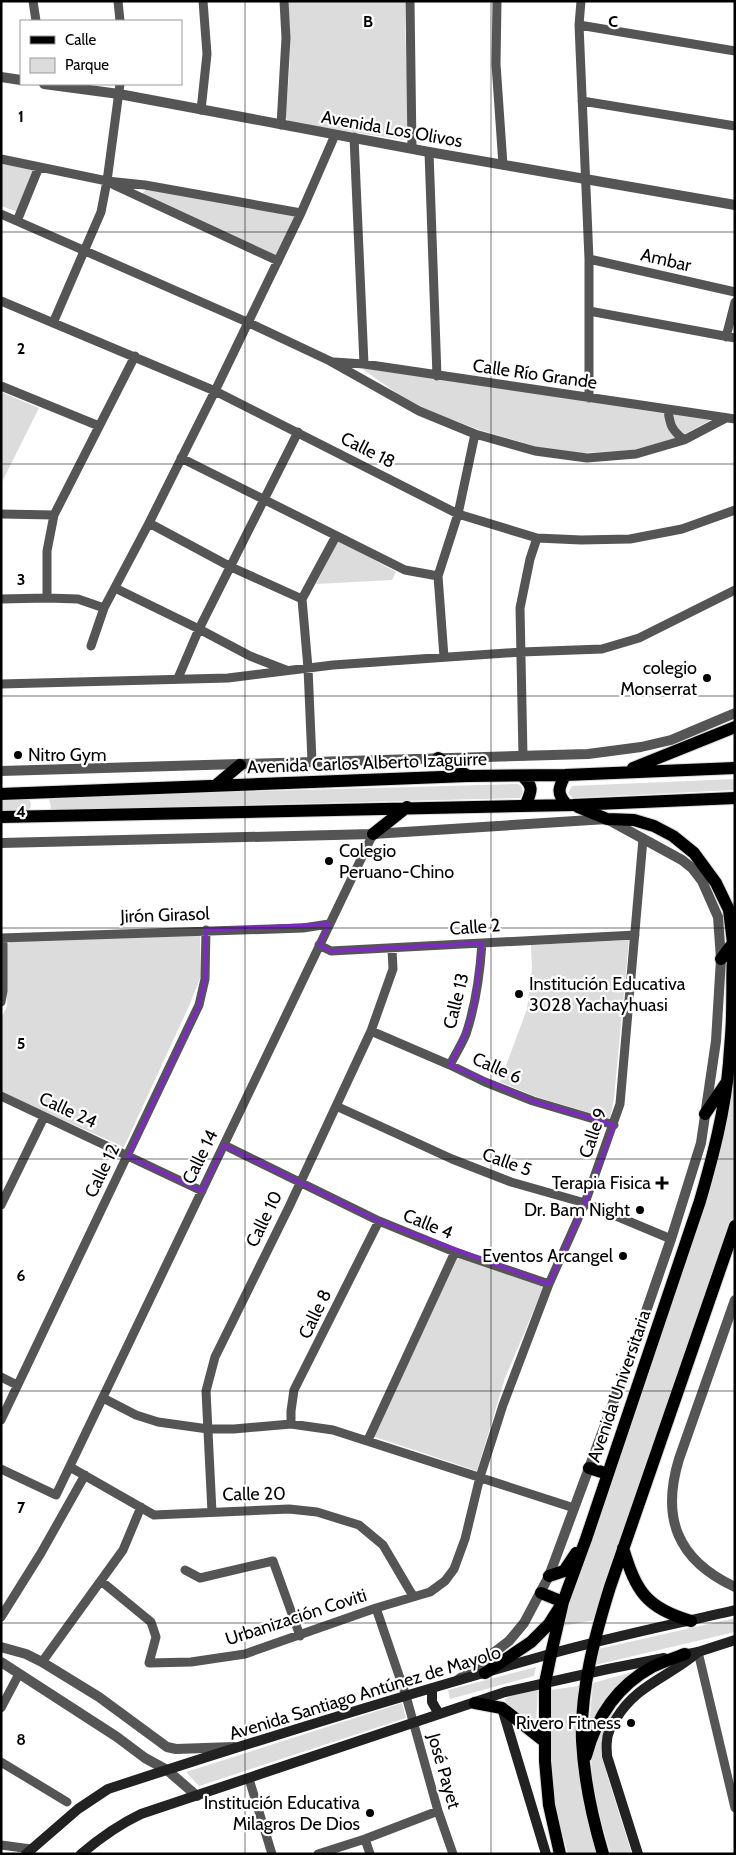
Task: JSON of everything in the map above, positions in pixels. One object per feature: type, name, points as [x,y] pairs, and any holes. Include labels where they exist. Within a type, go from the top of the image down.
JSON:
[{"type":"main road","points":[[696,742],[707,725]]},
{"type":"main road","points":[[622,773],[735,726]]},
{"type":"main road","points":[[438,758],[468,776]]},
{"type":"main road","points":[[215,786],[240,765]]},
{"type":"main road","name":"Avenida Carlos Alberto Izaguirre","points":[[1,794],[735,768]]},
{"type":"main road","points":[[565,775],[559,790],[559,796],[570,805],[607,819],[634,820],[654,826],[673,836],[694,853],[716,883],[729,910],[733,943],[721,959]]},
{"type":"main road","points":[[522,776],[529,782],[531,788],[531,793],[525,806]]},
{"type":"main road","points":[[32,792],[38,795],[42,802],[39,810],[34,815]]},
{"type":"main road","points":[[1,817],[570,805],[735,798]]},
{"type":"main road","points":[[607,819],[638,802]]},
{"type":"main road","points":[[373,834],[407,808]]},
{"type":"main road","name":"Avenida Universitaria","points":[[560,1854],[549,1805],[544,1741],[546,1683],[551,1654],[563,1602],[700,1202],[720,1129],[727,1081],[735,929]]},
{"type":"main road","points":[[705,1114],[727,1081]]},
{"type":"main road","points":[[603,1854],[594,1823],[584,1763],[583,1727],[594,1642],[623,1548],[735,1226]]},
{"type":"main road","points":[[589,1468],[608,1474]]},
{"type":"main road","points":[[549,1576],[564,1571],[586,1539]]},
{"type":"main road","points":[[623,1548],[629,1569],[644,1596],[655,1606],[692,1621]]},
{"type":"main road","points":[[485,1672],[531,1642],[549,1624],[563,1602],[542,1592]]},
{"type":"main road","name":"Avenida Santiago Antúnez de Mayolo","points":[[29,1852],[78,1809],[108,1789],[485,1672],[594,1642],[735,1610]]},
{"type":"main road","points":[[81,1854],[100,1837],[120,1824],[141,1814],[504,1692],[698,1652],[735,1640]]},
{"type":"main road","points":[[638,1854],[607,1756],[607,1740],[610,1728],[625,1704],[646,1685],[689,1660],[698,1652]]},
{"type":"main road","points":[[584,1763],[594,1729],[604,1712],[624,1687],[654,1666],[685,1654]]},
{"type":"main road","points":[[432,1688],[432,1702],[439,1714]]},
{"type":"main road","points":[[475,1703],[502,1708],[544,1741]]},
{"type":"main road","points":[[502,1708],[546,1854]]},
{"type":"street","points":[[33,1],[36,20]]},
{"type":"street","points":[[118,1],[120,20]]},
{"type":"street","points":[[201,110],[208,54],[203,1]]},
{"type":"street","points":[[281,125],[286,38],[284,1]]},
{"type":"street","points":[[410,1],[412,148]]},
{"type":"street","points":[[497,1],[496,64],[502,165]]},
{"type":"street","points":[[581,1],[579,25],[584,179],[589,259],[589,398]]},
{"type":"street","points":[[579,25],[735,51]]},
{"type":"street","points":[[1,77],[20,80]]},
{"type":"street","name":"Avenida Los Olivos","points":[[59,85],[120,89],[201,110],[735,205]]},
{"type":"street","points":[[53,323],[84,249],[102,212],[120,89]]},
{"type":"street","points":[[582,101],[735,126]]},
{"type":"street","points":[[91,646],[104,608],[150,523],[215,391],[301,214],[336,135]]},
{"type":"street","points":[[354,137],[364,364]]},
{"type":"street","points":[[429,152],[438,376]]},
{"type":"street","points":[[1,159],[107,182],[145,185],[301,214]]},
{"type":"street","points":[[17,221],[39,167]]},
{"type":"street","points":[[107,182],[278,260]]},
{"type":"street","points":[[1,214],[84,249],[330,361],[418,411],[475,434],[535,451],[587,458],[636,454],[684,440],[730,418]]},
{"type":"street","name":"Ambar","points":[[589,259],[735,292]]},
{"type":"street","name":"Calle 18","points":[[1,301],[215,391],[458,514],[537,538],[630,539],[682,529],[735,510]]},
{"type":"street","points":[[589,311],[731,338],[735,302]]},
{"type":"street","points":[[47,598],[47,551],[54,515],[135,356]]},
{"type":"street","name":"Calle Río Grande","points":[[330,361],[364,364],[730,418]]},
{"type":"street","points":[[1,386],[100,426]]},
{"type":"street","points":[[668,410],[670,423],[674,431],[684,440]]},
{"type":"street","points":[[178,678],[200,629],[298,432]]},
{"type":"street","points":[[444,656],[438,576],[458,514],[475,434]]},
{"type":"street","points":[[181,458],[405,570],[438,576]]},
{"type":"street","points":[[1,514],[54,515]]},
{"type":"street","points":[[150,523],[231,567],[302,600]]},
{"type":"street","points":[[312,761],[308,668],[302,600],[336,536]]},
{"type":"street","points":[[523,756],[520,608],[530,559],[537,538]]},
{"type":"street","points":[[115,588],[200,629],[250,656],[287,670]]},
{"type":"street","points":[[1,684],[228,678],[287,670],[444,656],[602,649],[639,638],[735,590]]},
{"type":"street","points":[[1,599],[78,599],[104,608]]},
{"type":"street","points":[[707,725],[735,713]]},
{"type":"street","name":"Avenida Carlos Alberto Izaguirre","points":[[1,771],[588,754],[641,747],[671,740],[707,725]]},
{"type":"street","points":[[1,843],[373,834],[607,819],[647,842]]},
{"type":"street","name":"Calle 14","points":[[1,1469],[56,1495],[373,834]]},
{"type":"street","name":"Calle 9","points":[[480,1477],[503,1405],[549,1284],[586,1203],[620,1104],[635,935],[647,842]]},
{"type":"street","name":"Avenida Universitaria","points":[[458,1680],[508,1641],[524,1623],[542,1592],[632,1352],[701,1143],[716,1041],[721,959],[718,917],[702,881],[692,868],[682,860],[647,842]]},
{"type":"street","name":"Jirón Girasol","points":[[2,938],[303,928],[330,924]]},
{"type":"street","name":"Calle 12","points":[[1,1420],[199,1004],[205,979],[206,930]]},
{"type":"street","name":"Calle 2","points":[[319,946],[331,951],[392,949],[482,942],[635,935]]},
{"type":"street","points":[[1,1002],[3,991],[2,938]]},
{"type":"street","name":"Calle 13","points":[[450,1065],[465,1035],[474,1006],[480,976],[482,942]]},
{"type":"street","name":"Calle 10","points":[[212,1512],[206,1391],[215,1357],[300,1183],[371,1031],[393,969],[392,949]]},
{"type":"street","name":"Calle 6","points":[[371,1031],[533,1101],[614,1125]]},
{"type":"street","name":"Calle 24","points":[[1,1096],[202,1191]]},
{"type":"street","name":"Calle 5","points":[[336,1106],[452,1159],[511,1182],[586,1203],[670,1239]]},
{"type":"street","points":[[1,1205],[44,1117]]},
{"type":"street","points":[[224,1145],[300,1183]]},
{"type":"street","name":"Calle 4","points":[[300,1183],[379,1221],[455,1252],[549,1284]]},
{"type":"street","name":"Calle 8","points":[[291,1424],[294,1390],[379,1221]]},
{"type":"street","points":[[368,1440],[455,1252]]},
{"type":"street","points":[[735,1300],[676,1468],[671,1492],[671,1505],[673,1520],[678,1533],[692,1557],[705,1570],[735,1587]]},
{"type":"street","points":[[1,1377],[17,1385]]},
{"type":"street","points":[[103,1398],[136,1415],[158,1422],[208,1429],[234,1429],[291,1424],[333,1430],[574,1508]]},
{"type":"street","name":"Calle 20","points":[[70,1467],[154,1515],[289,1509],[317,1512],[359,1525],[383,1545],[413,1596]]},
{"type":"street","points":[[1,1617],[41,1553],[84,1475]]},
{"type":"street","name":"Urbanización Coviti","points":[[101,1581],[151,1622],[156,1637],[149,1663],[191,1662],[245,1654],[376,1608],[430,1592],[444,1581],[454,1569],[465,1539],[480,1477]]},
{"type":"street","points":[[42,1662],[123,1550],[141,1507]]},
{"type":"street","points":[[185,1570],[200,1578],[273,1561],[300,1636]]},
{"type":"street","name":"José Payet","points":[[376,1608],[406,1696],[438,1811],[453,1854]]},
{"type":"street","points":[[1,1647],[26,1654],[42,1662],[99,1697],[167,1747],[176,1749],[243,1747]]},
{"type":"street","points":[[698,1652],[735,1808]]},
{"type":"street","points":[[1,1662],[117,1737],[145,1758],[167,1770],[197,1796]]},
{"type":"street","points":[[1,1708],[19,1674]]},
{"type":"street","points":[[1,1762],[67,1802]]},
{"type":"street","points":[[249,1779],[272,1854]]},
{"type":"street","points":[[318,1854],[365,1839],[438,1811]]},
{"type":"street","points":[[365,1839],[370,1854]]},
{"type":"street","points":[[1,1845],[29,1852]]},
{"type":"highlighted area","points":[[329,924],[319,945],[331,951],[482,943],[474,1006],[465,1035],[450,1065],[533,1101],[614,1125],[585,1203],[549,1284],[379,1221],[224,1145],[202,1191],[128,1156],[199,1005],[205,979],[206,930]]},
{"type":"green space","points":[[288,1],[405,1],[410,133],[404,140],[289,122],[285,117],[290,59]]},
{"type":"green space","points":[[1,164],[34,170],[18,212],[1,206]]},
{"type":"green space","points":[[147,188],[296,215],[276,256],[142,194]]},
{"type":"green space","points":[[361,368],[713,419],[677,438],[634,450],[582,453],[537,447],[477,429],[422,408]]},
{"type":"green space","points":[[1,392],[39,408],[1,484]]},
{"type":"green space","points":[[338,540],[396,572],[392,580],[316,584]]},
{"type":"green space","points":[[735,779],[735,790],[573,798],[568,793],[572,786]]},
{"type":"green space","points":[[518,784],[523,792],[520,798],[50,810],[51,806],[48,797]]},
{"type":"green space","points":[[27,798],[31,804],[28,811],[1,813],[1,799]]},
{"type":"green space","points":[[200,935],[201,976],[124,1147],[1,1093],[1,1019],[7,1006],[5,946],[12,941]]},
{"type":"green space","points":[[629,940],[614,1098],[610,1119],[537,1097],[500,1082],[527,1009],[532,969],[531,945]]},
{"type":"green space","points":[[735,1043],[735,1214],[630,1509],[595,1620],[563,1626],[576,1580],[696,1232],[712,1179]]},
{"type":"green space","points":[[458,1257],[544,1286],[505,1378],[477,1471],[372,1436]]},
{"type":"green space","points":[[735,1618],[735,1632],[595,1665],[598,1649]]},
{"type":"green space","points":[[536,1667],[534,1676],[450,1699],[448,1690]]},
{"type":"green space","points":[[643,1669],[628,1678],[605,1698],[589,1727],[593,1683]]},
{"type":"green space","points":[[579,1686],[577,1730],[579,1771],[586,1811],[597,1854],[568,1854],[555,1807],[550,1758],[551,1690]]},
{"type":"green space","points":[[538,1689],[536,1725],[508,1706],[505,1699]]},
{"type":"green space","points":[[402,1703],[406,1718],[199,1786],[186,1772]]},
{"type":"green space","points":[[610,1712],[614,1713],[602,1750],[607,1775],[632,1854],[611,1854],[594,1790],[591,1764],[593,1749]]},
{"type":"place","name":"colegio Monserrat","points":[[707,678]]},
{"type":"place","name":"Nitro Gym","points":[[18,755]]},
{"type":"place","name":"Colegio Peruano-Chino","points":[[329,861]]},
{"type":"place","name":"Institución Educativa 3028 Yachayhuasi","points":[[519,994]]},
{"type":"place","name":"Terapia Fisica","points":[[662,1183]]},
{"type":"place","name":"Dr. Bam Night","points":[[640,1210]]},
{"type":"place","name":"Eventos Arcangel","points":[[623,1256]]},
{"type":"place","name":"Rivero Fitness","points":[[631,1723]]},
{"type":"place","name":"Institución Educativa Milagros De Dios","points":[[370,1813]]}]
